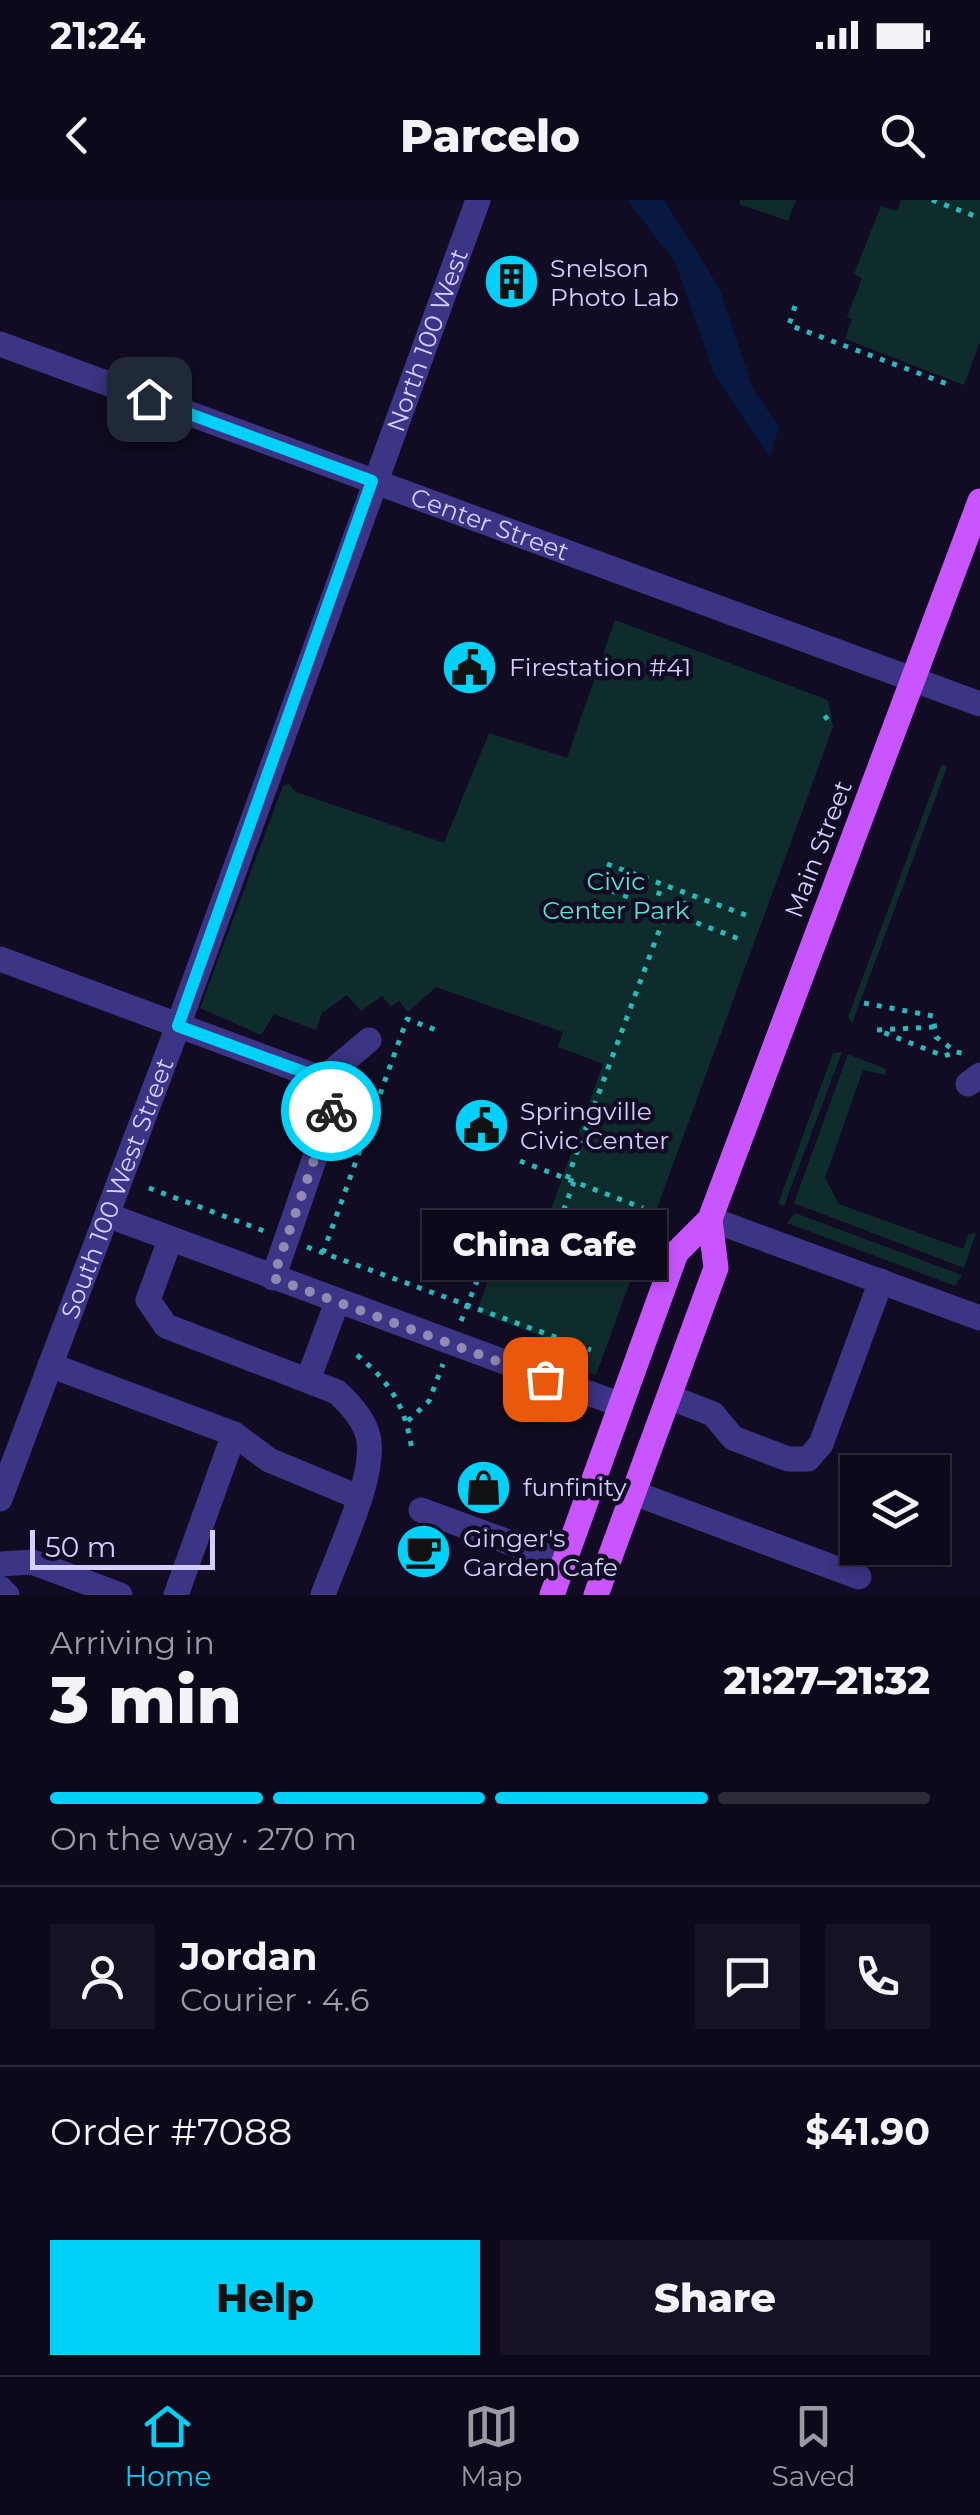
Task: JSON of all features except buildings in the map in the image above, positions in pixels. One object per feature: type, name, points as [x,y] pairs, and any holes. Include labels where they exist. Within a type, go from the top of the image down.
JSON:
[{"type":"main road","name":"Main Street","points":[[552,1595],[676,1253],[710,1218],[980,500]]},
{"type":"main road","name":"Main Street","points":[[596,1595],[716,1268],[710,1218]]},
{"type":"street","name":"North 100 West","points":[[372,481],[478,200]]},
{"type":"street","name":"Center Street","points":[[0,344],[980,704]]},
{"type":"street","name":"South 100 West Street","points":[[0,1499],[178,1026],[372,481]]},
{"type":"street","points":[[0,959],[312,1075],[333,1106],[273,1278]]},
{"type":"street","points":[[318,1084],[369,1040]]},
{"type":"street","points":[[107,1216],[620,1405]]},
{"type":"street","points":[[710,1218],[980,1318]]},
{"type":"street","points":[[170,1240],[148,1300],[166,1326],[337,1392],[355,1409],[368,1436],[369,1462],[323,1595]]},
{"type":"street","points":[[669,1397],[713,1414],[732,1438],[788,1460],[808,1458],[821,1444],[881,1281]]},
{"type":"street","points":[[308,1380],[336,1302]]},
{"type":"street","points":[[50,1365],[234,1434],[270,1460],[358,1496]]},
{"type":"street","points":[[176,1595],[234,1434]]},
{"type":"street","points":[[634,1493],[859,1578]]},
{"type":"street","points":[[421,1510],[564,1562]]},
{"type":"street","points":[[0,1564],[32,1562],[120,1595]]},
{"type":"street","points":[[0,1588],[7,1595]]},
{"type":"path","points":[[932,200],[980,218]]},
{"type":"path","points":[[796,306],[789,325],[950,385]]},
{"type":"path","points":[[824,719],[833,713]]},
{"type":"path","points":[[607,864],[751,917]]},
{"type":"path","points":[[654,908],[662,884]]},
{"type":"path","points":[[599,886],[742,940]]},
{"type":"path","points":[[680,918],[688,894]]},
{"type":"path","points":[[550,1247],[666,912]]},
{"type":"path","points":[[864,1003],[933,1016],[936,1037],[975,1071]]},
{"type":"path","points":[[323,1253],[406,1019],[441,1032]]},
{"type":"path","points":[[934,1027],[878,1030],[944,1056],[956,1052]]},
{"type":"path","points":[[520,1161],[644,1208]]},
{"type":"path","points":[[149,1188],[591,1350]]},
{"type":"path","points":[[459,1328],[489,1252],[514,1257],[520,1236],[619,1273]]},
{"type":"path","points":[[357,1354],[385,1378],[408,1421],[412,1451]]},
{"type":"path","points":[[408,1421],[429,1401],[446,1356]]},
{"type":"green space","points":[[740,200],[796,200],[788,221],[739,204]]},
{"type":"green space","points":[[901,200],[980,200],[980,341],[964,385],[845,339],[852,319],[847,317],[862,278],[854,274],[881,206],[897,211]]},
{"type":"green space","name":"Civic Center Park","points":[[615,620],[828,700],[833,727],[596,1375],[558,1365],[555,1359],[559,1343],[477,1312],[496,1257],[521,1268],[543,1232],[603,1064],[558,1047],[563,1032],[436,987],[408,1012],[399,1001],[391,1007],[382,996],[361,1011],[347,995],[322,1013],[316,1030],[274,1014],[261,1035],[200,1008],[283,786],[289,784],[296,792],[444,843],[489,733],[567,758]]},
{"type":"green space","points":[[942,764],[947,767],[852,1024],[848,1017]]},
{"type":"green space","points":[[842,1052],[784,1206],[778,1204],[833,1053]]},
{"type":"green space","points":[[848,1054],[886,1069],[886,1075],[863,1070],[825,1178],[839,1204],[963,1249],[969,1234],[976,1233],[964,1268],[794,1203]]},
{"type":"green space","points":[[795,1213],[962,1275],[955,1286],[787,1223]]},
{"type":"water","points":[[627,200],[664,200],[720,289],[753,389],[779,427],[770,457],[715,376],[675,262]]},
{"type":"way so far","points":[[331,1111],[273,1278],[545,1379]]},
{"type":"place","name":"Snelson Photo Lab","points":[[511,282]]},
{"type":"place","name":"Firestation #41","points":[[470,667]]},
{"type":"place","name":"Springville Civic Center","points":[[481,1125]]},
{"type":"place","name":"China Cafe","points":[[545,1379]]},
{"type":"place","name":"funfinity","points":[[484,1487]]},
{"type":"place","name":"Ginger's Garden Cafe","points":[[424,1552]]},
{"type":"route","points":[[149,399],[372,481],[178,1026],[312,1075],[333,1106],[331,1111]]}]
